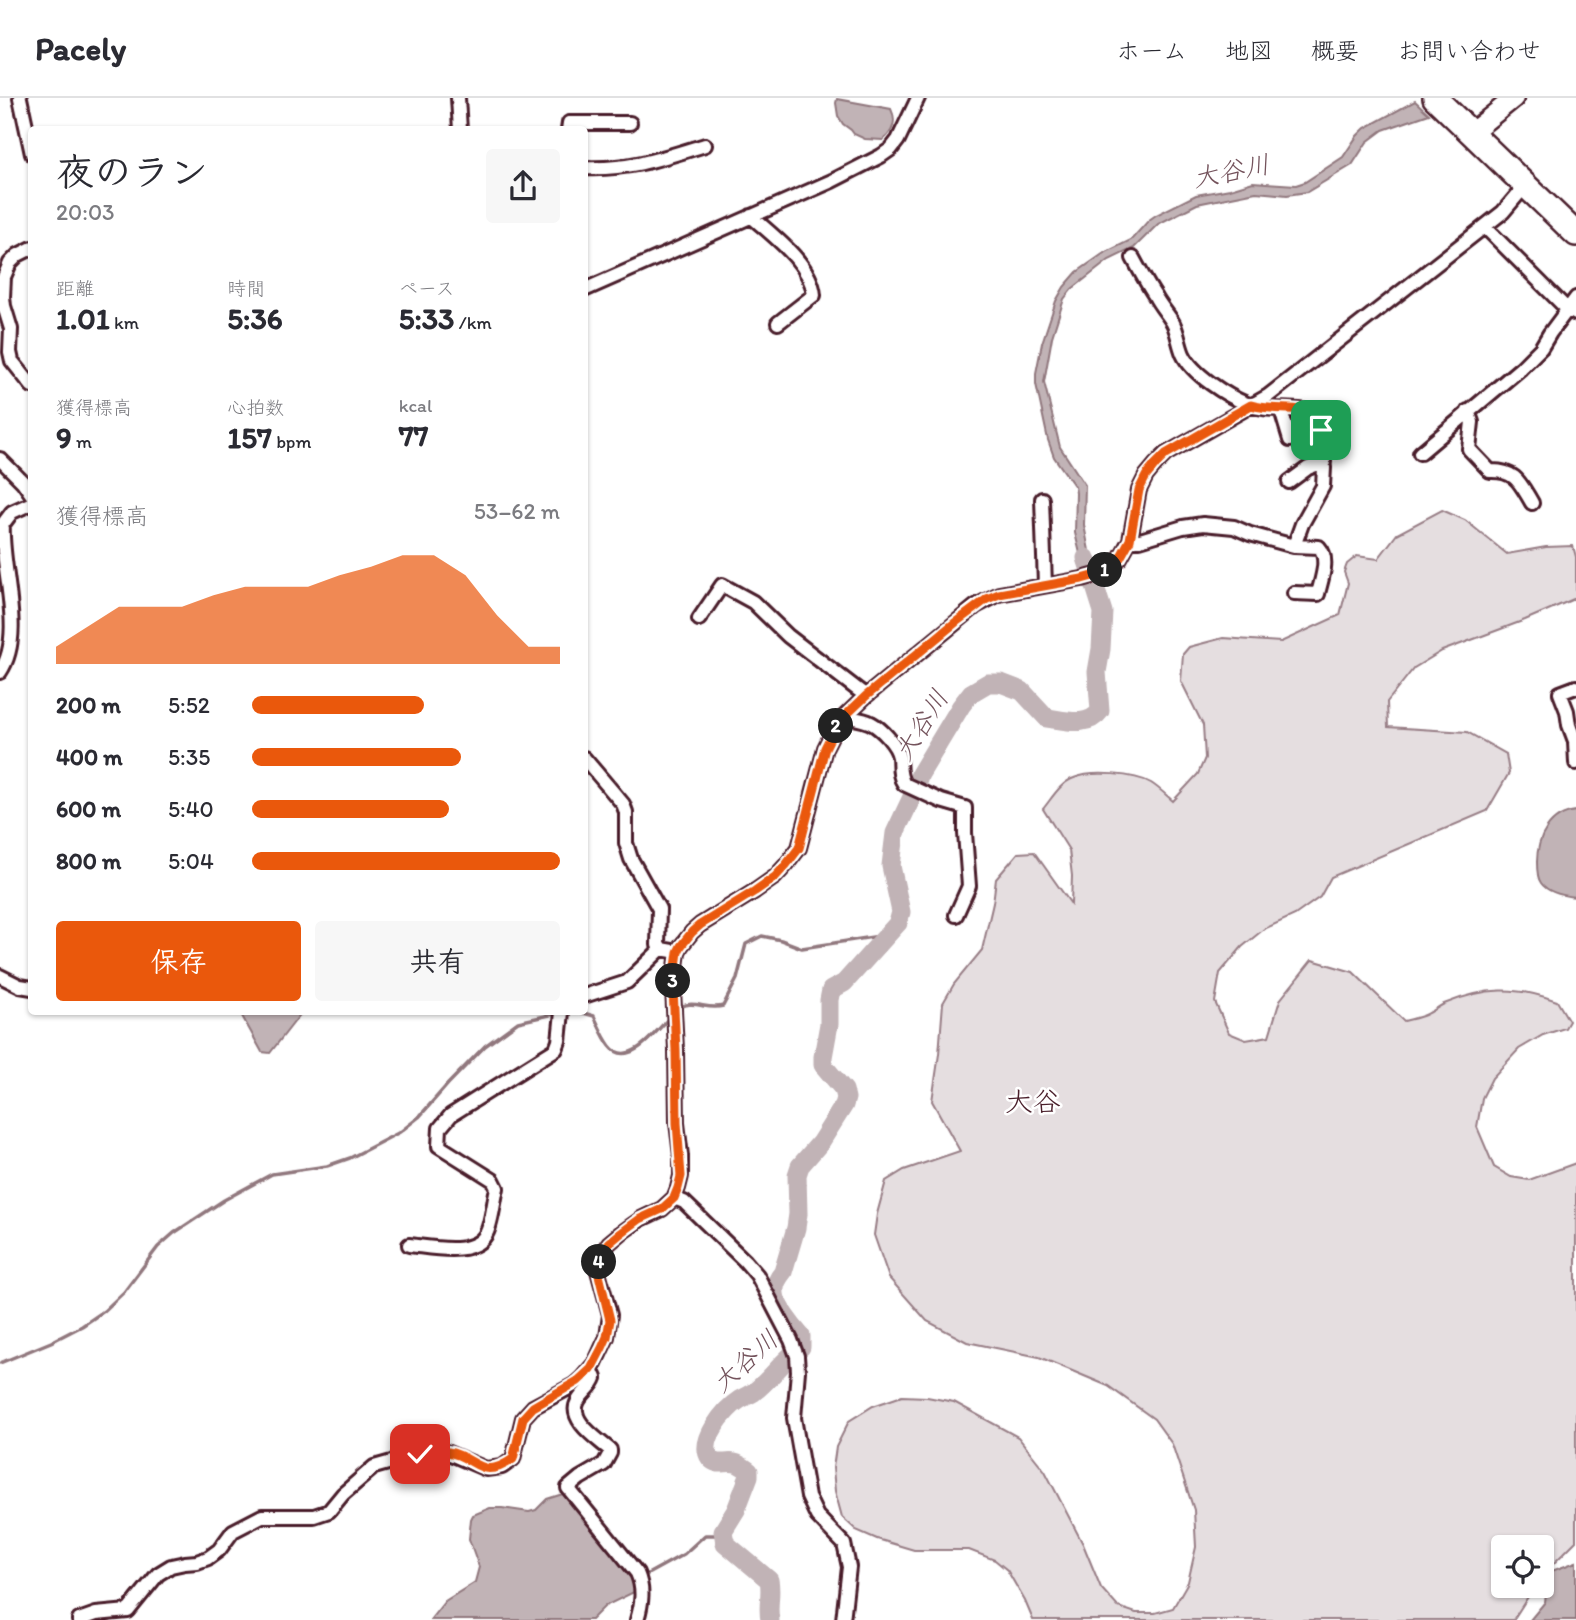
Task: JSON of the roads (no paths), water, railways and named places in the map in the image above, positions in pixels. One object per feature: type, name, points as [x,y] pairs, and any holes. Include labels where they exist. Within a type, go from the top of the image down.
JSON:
[{"type":"highway","points":[[1435,98],[1576,234]]},
{"type":"street","points":[[20,98],[28,135]]},
{"type":"street","points":[[458,98],[460,126]]},
{"type":"street","points":[[588,288],[832,181],[881,156],[898,140],[918,98]]},
{"type":"street","points":[[1472,132],[1514,98]]},
{"type":"street","points":[[568,126],[569,122],[630,123]]},
{"type":"street","points":[[588,168],[612,169],[641,165],[705,145]]},
{"type":"street","points":[[79,1620],[96,1614],[128,1611],[158,1574],[171,1566],[208,1558],[219,1550],[233,1531],[262,1516],[314,1516],[330,1511],[343,1494],[374,1467],[420,1454],[446,1452],[486,1469],[502,1467],[513,1459],[523,1418],[533,1407],[574,1385],[591,1369],[607,1337],[610,1315],[598,1271],[602,1253],[621,1233],[640,1219],[662,1209],[674,1198],[681,1176],[674,1012],[674,976],[678,952],[692,932],[775,877],[799,848],[825,748],[835,728],[866,696],[987,599],[999,594],[1100,574],[1120,558],[1130,540],[1139,490],[1146,476],[1166,454],[1268,396],[1485,227],[1503,212],[1525,186]]},
{"type":"street","points":[[751,216],[803,266],[813,285],[814,295],[778,323]]},
{"type":"street","points":[[1485,227],[1572,312]]},
{"type":"street","points":[[28,250],[10,263],[4,276],[3,297],[12,329],[12,360],[28,381]]},
{"type":"street","points":[[1133,258],[1172,322],[1183,355],[1192,368],[1221,390],[1246,404],[1265,409],[1311,412],[1321,416],[1323,486],[1302,524],[1294,546]]},
{"type":"street","points":[[1420,453],[1521,368],[1572,312],[1576,298]]},
{"type":"street","points":[[1281,410],[1290,440]]},
{"type":"street","points":[[1468,411],[1472,422],[1469,449],[1490,471],[1511,473],[1532,503]]},
{"type":"street","points":[[0,458],[28,489]]},
{"type":"street","points":[[1289,482],[1308,468],[1324,463]]},
{"type":"street","points":[[1042,499],[1045,585]]},
{"type":"street","points":[[0,672],[8,657],[11,616],[3,524],[12,512],[28,505]]},
{"type":"street","points":[[1130,540],[1140,540],[1203,524],[1234,527],[1294,546],[1319,547],[1324,554],[1324,562],[1318,594],[1294,593]]},
{"type":"street","points":[[699,619],[722,585],[752,602],[788,636],[866,696]]},
{"type":"street","points":[[1576,687],[1560,693],[1575,741],[1576,763]]},
{"type":"street","points":[[845,716],[878,727],[897,750],[900,778],[904,784],[941,801],[965,807],[969,886],[956,915]]},
{"type":"street","points":[[588,763],[624,804],[626,843],[631,859],[659,909],[658,940],[661,949]]},
{"type":"street","points":[[661,949],[678,952]]},
{"type":"street","points":[[588,995],[627,982],[661,949]]},
{"type":"street","points":[[0,976],[28,987]]},
{"type":"street","points":[[409,1245],[455,1250],[476,1245],[487,1233],[497,1188],[493,1180],[439,1146],[440,1128],[451,1115],[556,1049],[562,1015]]},
{"type":"street","points":[[674,1198],[684,1202],[757,1275],[792,1340],[798,1364],[794,1418],[808,1497],[817,1516],[844,1544],[849,1567],[843,1620]]},
{"type":"street","points":[[591,1369],[595,1378],[577,1402],[577,1415],[610,1453],[604,1464],[568,1488],[637,1573],[642,1594],[637,1620]]},
{"type":"waterway","name":"大谷川","points":[[770,1620],[769,1580],[725,1543],[723,1531],[736,1510],[749,1471],[737,1464],[713,1461],[707,1451],[710,1435],[727,1410],[760,1387],[801,1347],[801,1336],[781,1310],[775,1290],[796,1228],[797,1175],[800,1166],[820,1143],[846,1098],[844,1090],[823,1065],[831,990],[844,983],[898,923],[901,912],[891,866],[895,833],[920,774],[971,693],[988,683],[1001,683],[1022,691],[1047,718],[1075,722],[1089,720],[1100,711],[1097,672],[1103,612],[1086,558]]},
{"type":"waterway","points":[[677,1010],[693,1004],[723,1006],[737,979],[746,944],[762,936],[802,948],[886,935]]},
{"type":"waterway","points":[[588,1014],[594,1016],[610,1046],[618,1052],[626,1053],[635,1050],[652,1037],[672,1015]]},
{"type":"waterway","points":[[0,1363],[51,1342],[104,1311],[124,1292],[158,1247],[174,1233],[224,1200],[272,1174],[327,1166],[350,1158],[400,1132],[419,1117],[485,1046],[518,1022],[550,1015]]},
{"type":"waterway","points":[[633,1582],[684,1554],[705,1535],[723,1535]]},
{"type":"district","name":"大谷","points":[[1033,1101]]}]
